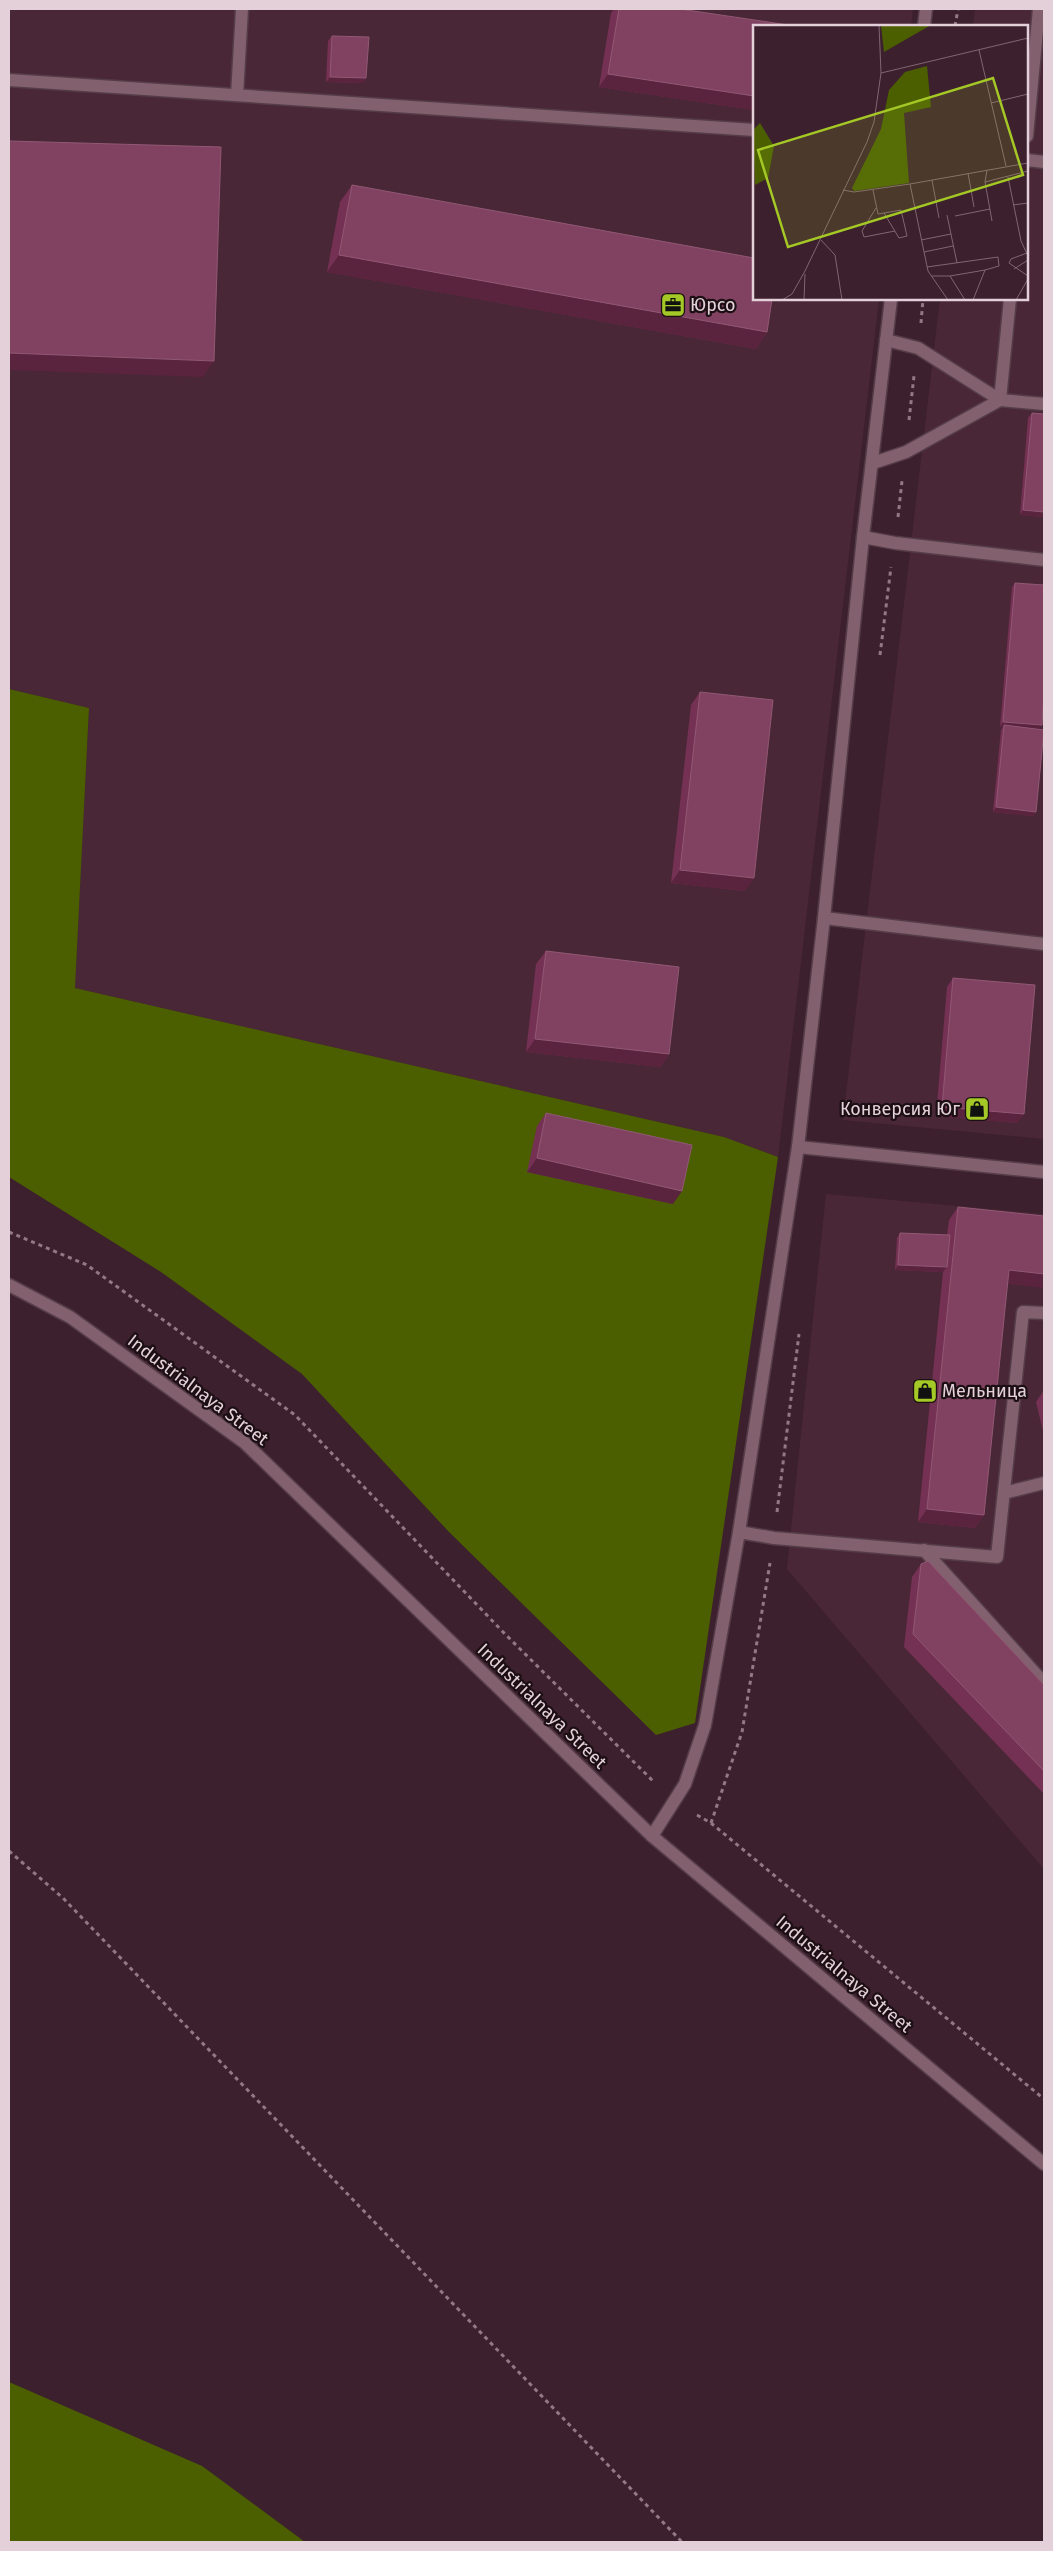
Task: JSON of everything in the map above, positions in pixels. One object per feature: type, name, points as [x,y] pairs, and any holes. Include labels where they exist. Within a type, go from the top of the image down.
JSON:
[{"type":"main road","points":[[237,95],[242,9]]},
{"type":"main road","points":[[924,25],[926,9]]},
{"type":"main road","points":[[1028,127],[1041,10]]},
{"type":"main road","points":[[9,80],[753,130]]},
{"type":"main road","points":[[1028,160],[1044,162]]},
{"type":"main road","points":[[652,1836],[685,1784],[705,1725],[739,1532],[798,1147],[824,918],[863,537],[891,300]]},
{"type":"main road","points":[[1000,400],[1010,300]]},
{"type":"main road","points":[[886,340],[918,348],[1000,400],[1044,404]]},
{"type":"main road","points":[[873,463],[906,452],[1000,400]]},
{"type":"main road","points":[[863,537],[894,543],[1044,560]]},
{"type":"main road","points":[[824,918],[1044,944]]},
{"type":"main road","points":[[798,1147],[1044,1172]]},
{"type":"main road","name":"Industrialnaya Street","points":[[9,1284],[70,1317],[246,1444],[652,1836],[1044,2164]]},
{"type":"main road","points":[[739,1532],[774,1538],[998,1557],[1023,1312],[1044,1313]]},
{"type":"main road","points":[[1004,1493],[1044,1483]]},
{"type":"main road","points":[[924,1550],[1044,1683]]},
{"type":"path","points":[[955,25],[958,9]]},
{"type":"path","points":[[880,660],[923,300]]},
{"type":"path","points":[[9,1232],[87,1265],[295,1415],[505,1634],[674,1802],[711,1823],[1044,2099]]},
{"type":"path","points":[[9,1851],[63,1898],[682,2542]]},
{"type":"shaded area","points":[[9,9],[913,9],[911,25],[753,25],[753,300],[879,300],[778,1157],[724,1137],[75,988],[89,708],[9,689]]},
{"type":"shaded area","points":[[975,9],[1044,9],[1044,1139],[843,1120],[940,300],[1028,300],[1028,25],[973,25]]},
{"type":"shaded area","name":"Мельница","points":[[826,1194],[1044,1214],[1044,1869],[787,1569]]},
{"type":"green space","points":[[9,689],[89,708],[75,988],[724,1137],[778,1157],[695,1723],[656,1735],[449,1532],[302,1374],[161,1272],[9,1177]]},
{"type":"green space","points":[[9,2382],[202,2466],[305,2542],[9,2542]]},
{"type":"building","points":[[619,9],[680,9],[788,25],[753,25],[753,96],[608,74]]},
{"type":"building","points":[[332,36],[369,37],[366,78],[330,77]]},
{"type":"building","points":[[9,141],[221,147],[214,361],[9,353]]},
{"type":"building","points":[[352,185],[753,258],[753,300],[772,300],[767,332],[339,255]]},
{"type":"building","points":[[1032,413],[1044,414],[1044,512],[1023,510]]},
{"type":"building","points":[[1015,583],[1044,585],[1044,692],[1042,725],[1003,722]]},
{"type":"building","points":[[700,692],[773,700],[754,878],[680,870]]},
{"type":"building","points":[[1004,725],[1044,730],[1036,812],[996,807]]},
{"type":"building","points":[[546,951],[679,967],[669,1054],[535,1039]]},
{"type":"building","points":[[953,978],[1035,985],[1024,1114],[942,1107]]},
{"type":"building","points":[[546,1113],[692,1145],[682,1191],[537,1158]]},
{"type":"building","points":[[958,1207],[1044,1216],[1044,1274],[1009,1270],[984,1515],[927,1509]]},
{"type":"building","points":[[900,1233],[950,1235],[947,1267],[898,1265]]},
{"type":"building","points":[[928,1561],[1044,1685],[1044,1771],[913,1634],[921,1564]]},
{"type":"place","name":"Юрсо","points":[[673,305]]},
{"type":"place","name":"Конверсия Юг","points":[[977,1109]]},
{"type":"place","name":"Мельница","points":[[925,1391]]}]
